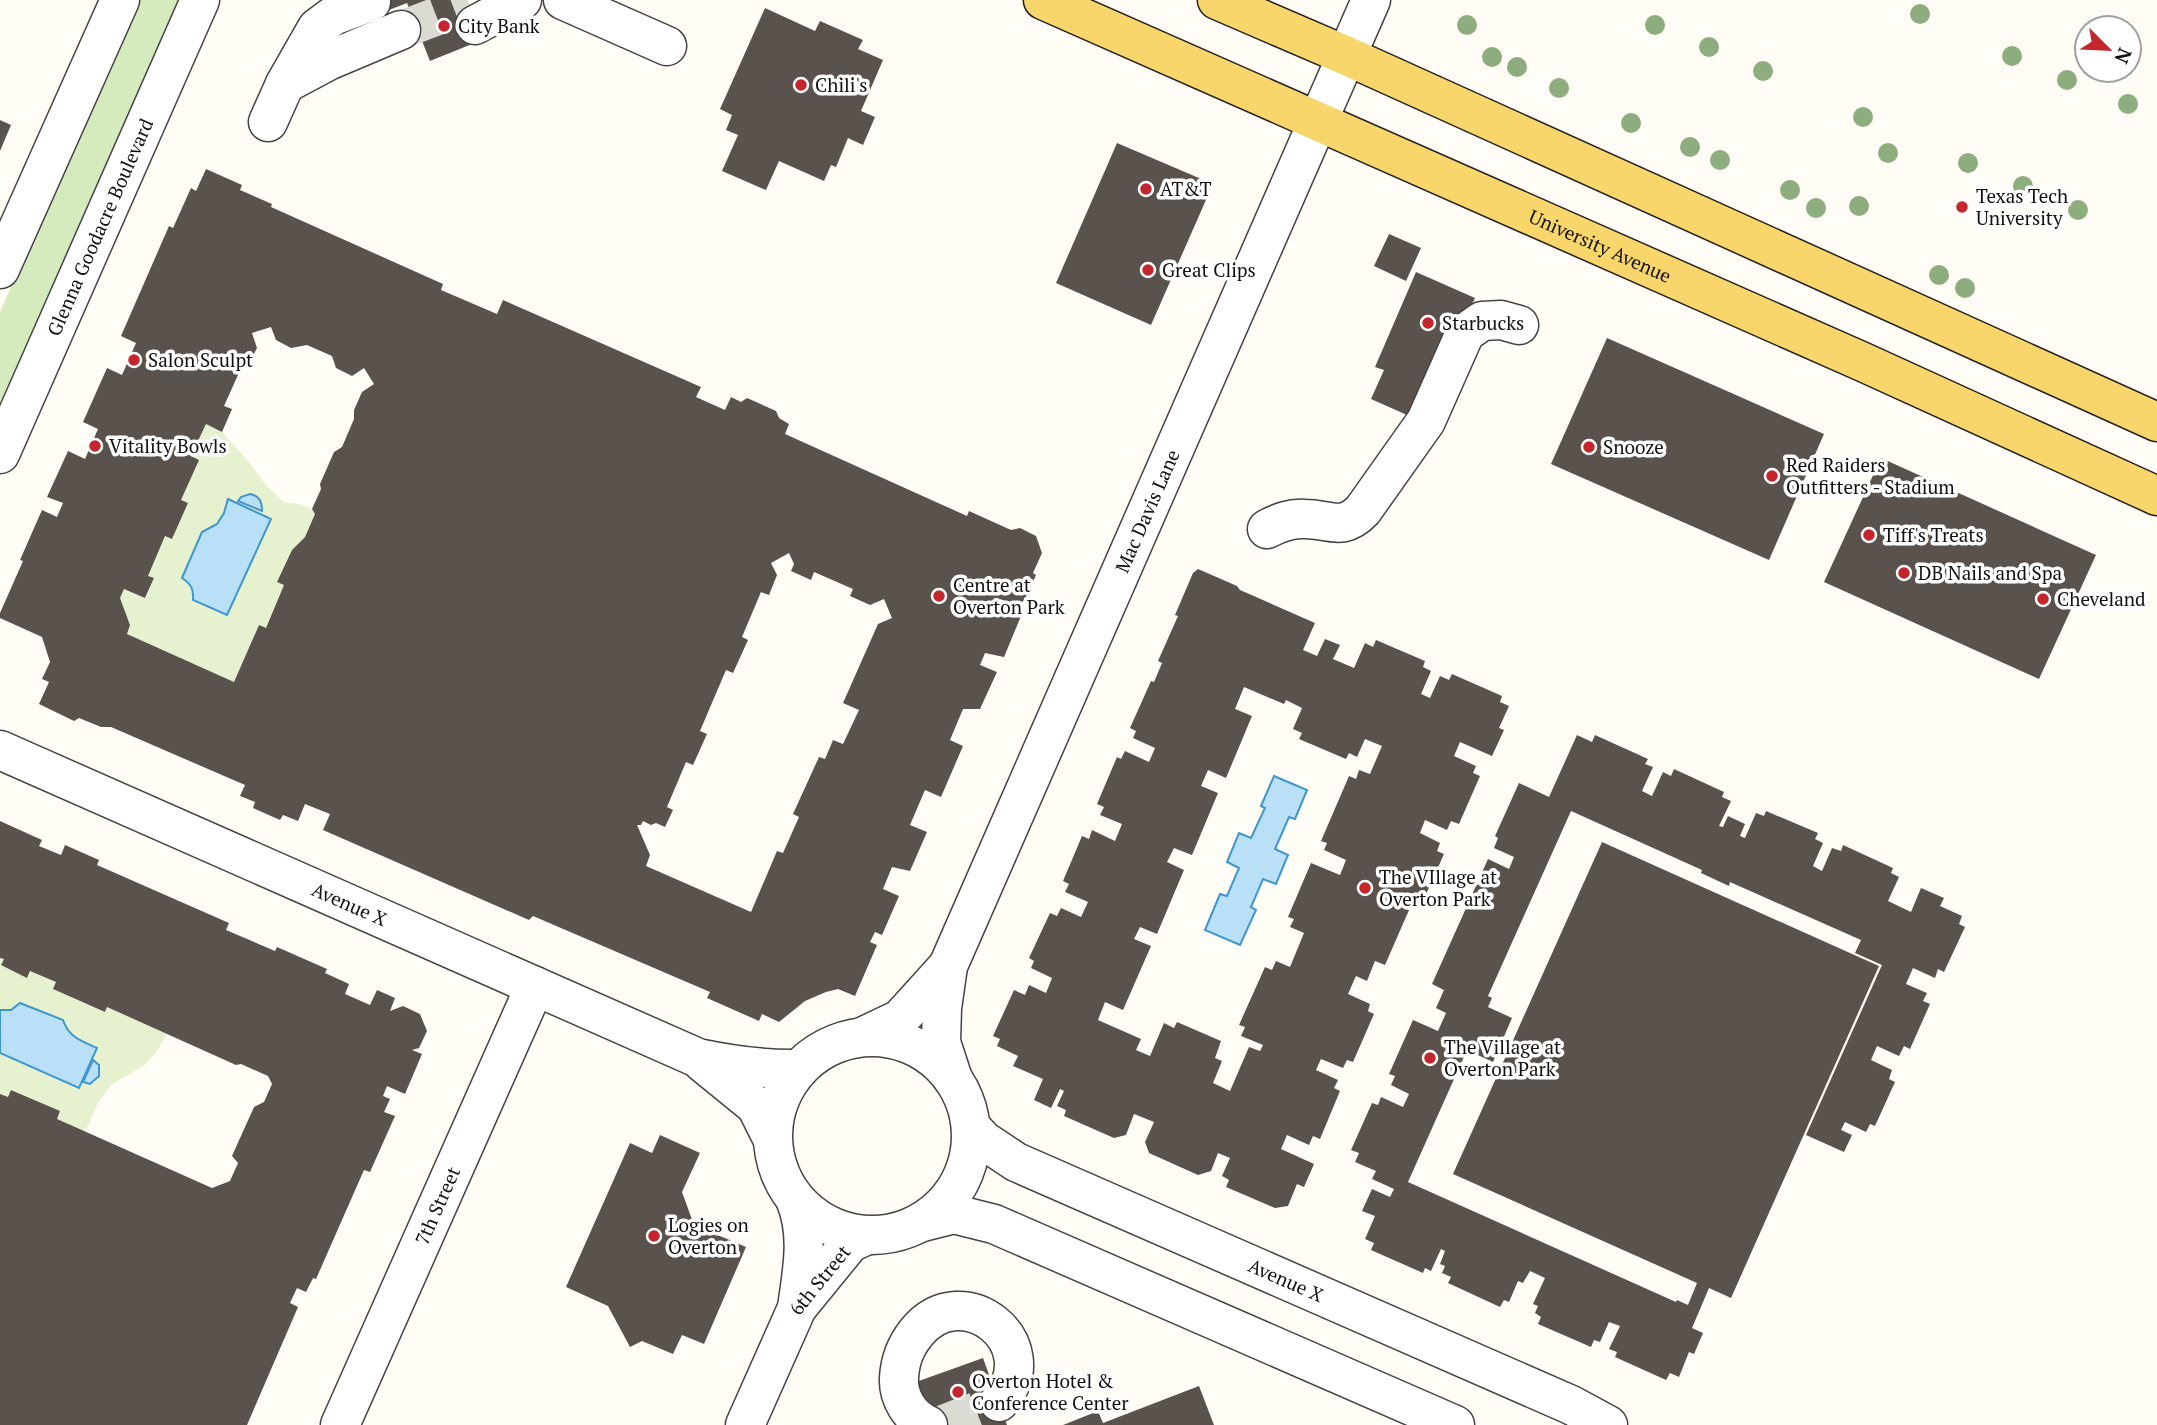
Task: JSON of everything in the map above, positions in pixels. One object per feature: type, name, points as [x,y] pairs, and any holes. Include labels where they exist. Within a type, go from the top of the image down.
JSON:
[{"type":"main road","name":"University Avenue","points":[[1043,0],[2157,496]]},
{"type":"main road","points":[[1217,0],[1347,56],[2157,422]]},
{"type":"street","points":[[0,270],[120,0]]},
{"type":"street","name":"Glenna Goodacre Boulevard","points":[[0,454],[200,0]]},
{"type":"street","points":[[268,122],[285,84],[293,50],[309,16],[319,6],[332,0]]},
{"type":"street","points":[[475,10],[522,0]]},
{"type":"street","points":[[563,0],[667,47]]},
{"type":"street","points":[[1347,56],[1371,0]]},
{"type":"street","points":[[285,84],[393,23]]},
{"type":"street","name":"Mac Davis Lane","points":[[948,966],[1347,56]]},
{"type":"street","points":[[1267,529],[1280,522],[1295,519],[1343,523],[1353,520],[1363,510],[1426,421],[1465,333],[1482,321],[1501,320],[1519,325]]},
{"type":"street","name":"Avenue X","points":[[0,750],[698,1058],[769,1070],[799,1069]]},
{"type":"street","points":[[948,966],[900,1019],[862,1037],[839,1042],[817,1053],[799,1069],[784,1089],[775,1113],[772,1139],[778,1171],[795,1199],[815,1218],[838,1230],[865,1236],[894,1233],[954,1214],[994,1224],[1455,1425]]},
{"type":"street","points":[[922,1222],[940,1209],[954,1191],[970,1150],[971,1127],[965,1102],[953,1079],[941,1042],[942,1008],[948,966]]},
{"type":"street","name":"7th Street","points":[[340,1425],[535,986]]},
{"type":"street","points":[[862,1037],[897,1040],[929,1055],[953,1079]]},
{"type":"street","name":"Avenue X","points":[[698,1058],[756,1106],[772,1139]]},
{"type":"street","name":"Avenue X","points":[[971,1127],[984,1140],[1016,1162],[1572,1405],[1608,1425]]},
{"type":"street","name":"6th Street","points":[[795,1199],[805,1234],[797,1308]]},
{"type":"street","name":"6th Street","points":[[797,1308],[850,1243],[865,1236]]},
{"type":"street","points":[[746,1425],[797,1308]]},
{"type":"street","points":[[928,1425],[911,1413],[901,1396],[898,1382],[906,1346],[935,1315],[954,1311],[971,1312],[988,1318],[1002,1331],[1012,1347],[1014,1361],[1013,1377],[1007,1393],[999,1402]]},
{"type":"green space","points":[[138,0],[190,0],[0,432],[0,312]]},
{"type":"green space","points":[[206,424],[222,432],[265,484],[284,502],[312,509],[315,514],[305,537],[292,550],[277,582],[284,585],[266,628],[259,625],[234,682],[127,634],[130,624],[120,598],[124,589],[146,598],[154,579],[148,576],[165,536],[172,539],[188,503],[181,500],[199,460],[191,456]]},
{"type":"green space","points":[[0,958],[4,959],[1,965],[27,977],[30,971],[56,982],[53,989],[105,1012],[107,1007],[167,1034],[146,1064],[111,1085],[98,1103],[85,1132],[57,1119],[60,1111],[12,1090],[8,1097],[0,1094]]},
{"type":"water","points":[[250,494],[260,500],[262,511],[238,501]]},
{"type":"water","points":[[228,499],[271,519],[227,615],[193,600],[191,587],[182,578],[202,532],[217,524]]},
{"type":"water","points":[[1274,776],[1307,790],[1295,819],[1289,817],[1275,849],[1288,855],[1276,884],[1263,879],[1251,907],[1256,910],[1240,945],[1205,930],[1220,894],[1227,896],[1239,868],[1227,862],[1239,833],[1251,838],[1265,808],[1261,806]]},
{"type":"water","points":[[20,1003],[63,1020],[72,1035],[97,1048],[79,1088],[0,1053],[0,1010],[11,1010]]},
{"type":"water","points":[[93,1060],[99,1065],[99,1076],[90,1084],[83,1082]]},
{"type":"building","name":"City Bank","points":[[385,0],[461,0],[477,42],[430,61],[407,3],[389,10]]},
{"type":"building","name":"Chili's","points":[[765,8],[815,31],[820,21],[863,40],[858,49],[883,60],[861,111],[875,117],[863,145],[848,138],[836,167],[831,165],[824,181],[779,161],[766,190],[722,171],[738,135],[726,130],[732,115],[720,109]]},
{"type":"building","points":[[0,120],[11,125],[0,151]]},
{"type":"building","points":[[1117,143],[1213,184],[1151,325],[1056,283]]},
{"type":"building","name":"Centre at Overton Park","points":[[206,169],[242,185],[240,190],[272,204],[271,207],[443,284],[441,290],[497,314],[503,300],[701,387],[696,397],[725,410],[731,397],[741,402],[747,398],[776,411],[779,418],[789,424],[785,434],[967,516],[969,511],[1011,530],[1020,528],[1036,536],[1042,553],[1025,599],[1018,606],[1000,599],[997,606],[1021,616],[1004,657],[985,653],[980,665],[997,672],[980,709],[963,709],[950,740],[963,746],[941,797],[925,790],[910,825],[927,832],[910,871],[892,867],[883,889],[899,896],[882,935],[875,932],[870,942],[877,945],[855,996],[838,989],[826,992],[805,1001],[779,1022],[762,1014],[759,1021],[707,998],[710,992],[533,916],[529,920],[323,830],[330,814],[305,804],[298,821],[283,815],[280,820],[253,808],[255,802],[240,796],[245,785],[111,727],[101,727],[79,718],[74,721],[39,704],[49,682],[42,679],[50,662],[42,637],[0,618],[0,613],[42,510],[57,517],[63,503],[47,497],[68,451],[85,459],[98,429],[83,422],[107,368],[122,375],[136,343],[121,336],[169,226],[173,228],[191,188],[196,191]],"holes":[[[271,327],[276,340],[291,348],[307,345],[332,356],[336,368],[352,376],[364,368],[374,384],[362,392],[342,447],[334,452],[320,484],[321,489],[312,509],[315,514],[305,537],[292,550],[277,582],[284,585],[266,628],[259,625],[234,682],[127,634],[130,625],[120,598],[124,589],[145,598],[154,578],[148,576],[165,536],[172,539],[188,503],[181,500],[199,460],[191,456],[206,424],[222,432],[232,409],[224,406],[242,366],[249,363],[257,348],[252,333]],[[789,553],[794,564],[791,571],[811,580],[814,572],[853,589],[850,596],[870,605],[884,599],[892,618],[878,624],[843,703],[859,710],[843,744],[833,740],[825,759],[819,757],[793,814],[799,817],[783,853],[777,851],[751,912],[646,866],[650,855],[637,825],[641,825],[643,821],[665,827],[673,810],[667,807],[686,762],[693,765],[707,734],[700,731],[726,670],[733,673],[748,640],[742,637],[761,592],[769,595],[777,575],[771,563]]]},
{"type":"building","points":[[1389,234],[1421,248],[1406,281],[1374,266]]},
{"type":"building","name":"Starbucks","points":[[1416,272],[1475,298],[1416,419],[1371,399],[1384,370],[1375,367]]},
{"type":"building","points":[[1607,338],[1824,434],[1769,560],[1551,464]]},
{"type":"building","points":[[1881,458],[2096,555],[2039,679],[1824,582]]},
{"type":"building","name":"The VIllage at Overton Park","points":[[1198,569],[1315,623],[1303,650],[1317,656],[1325,639],[1340,645],[1333,659],[1354,668],[1365,643],[1373,647],[1376,640],[1425,661],[1423,667],[1431,671],[1421,694],[1430,698],[1440,676],[1449,680],[1452,674],[1502,696],[1500,702],[1509,706],[1499,728],[1504,730],[1492,756],[1460,742],[1454,756],[1476,766],[1473,773],[1480,776],[1459,824],[1451,821],[1447,830],[1425,820],[1420,833],[1440,843],[1437,851],[1444,854],[1423,901],[1417,899],[1414,906],[1391,896],[1389,901],[1409,910],[1385,965],[1375,961],[1367,981],[1356,976],[1348,994],[1370,1004],[1368,1011],[1374,1014],[1353,1062],[1347,1060],[1343,1068],[1321,1059],[1316,1070],[1338,1080],[1334,1088],[1340,1091],[1320,1139],[1313,1136],[1309,1145],[1287,1135],[1281,1149],[1314,1164],[1304,1187],[1297,1184],[1288,1206],[1275,1208],[1226,1187],[1229,1180],[1222,1176],[1230,1158],[1218,1153],[1211,1171],[1198,1175],[1149,1153],[1145,1142],[1154,1122],[1134,1114],[1126,1135],[1114,1138],[1064,1116],[1066,1110],[1057,1106],[1064,1091],[1060,1089],[1051,1108],[1034,1100],[1043,1079],[1013,1066],[1018,1056],[997,1046],[1000,1039],[993,1036],[1014,990],[1025,995],[1029,985],[1046,993],[1052,978],[1031,968],[1034,961],[1029,958],[1050,913],[1057,916],[1061,908],[1081,917],[1088,902],[1065,892],[1069,884],[1063,881],[1082,836],[1089,839],[1092,830],[1115,841],[1122,824],[1100,815],[1104,807],[1097,804],[1117,757],[1121,759],[1125,751],[1149,762],[1155,748],[1133,738],[1136,731],[1130,728],[1162,663],[1158,661],[1193,573]],"holes":[[[1244,687],[1284,704],[1286,700],[1302,708],[1293,729],[1302,733],[1299,739],[1346,759],[1349,753],[1357,757],[1365,739],[1382,746],[1370,774],[1359,770],[1356,779],[1349,776],[1321,841],[1327,843],[1324,850],[1346,860],[1340,875],[1311,863],[1288,917],[1294,919],[1290,927],[1304,933],[1290,967],[1276,961],[1272,970],[1265,967],[1239,1025],[1245,1027],[1241,1036],[1263,1045],[1260,1051],[1249,1047],[1230,1091],[1213,1083],[1222,1061],[1215,1058],[1221,1041],[1177,1022],[1174,1028],[1164,1023],[1150,1056],[1136,1050],[1141,1039],[1098,1020],[1105,1002],[1123,1010],[1151,946],[1134,939],[1140,927],[1157,934],[1184,870],[1167,862],[1174,848],[1192,855],[1218,793],[1201,786],[1208,770],[1226,778],[1252,716],[1235,709]]]},
{"type":"building","points":[[1577,735],[1592,742],[1595,735],[1648,759],[1645,764],[1653,767],[1642,791],[1652,796],[1663,772],[1671,776],[1674,769],[1724,792],[1722,797],[1731,801],[1719,826],[1723,827],[1728,816],[1745,824],[1740,836],[1745,838],[1756,813],[1764,816],[1766,811],[1818,833],[1815,839],[1823,843],[1813,866],[1822,871],[1832,848],[1841,851],[1843,845],[1893,868],[1891,873],[1899,877],[1888,901],[1911,912],[1921,888],[1944,898],[1940,906],[1962,916],[1959,924],[1965,927],[1944,972],[1938,969],[1935,978],[1913,968],[1906,984],[1927,993],[1923,1001],[1930,1004],[1910,1049],[1904,1046],[1899,1056],[1877,1046],[1871,1060],[1892,1070],[1889,1079],[1895,1082],[1875,1126],[1870,1124],[1866,1132],[1845,1122],[1841,1130],[1852,1135],[1844,1152],[1806,1135],[1882,965],[1855,953],[1861,940],[1730,882],[1729,886],[1701,873],[1702,870],[1571,811],[1488,996],[1492,998],[1488,1007],[1512,1018],[1493,1062],[1467,1050],[1408,1182],[1688,1305],[1697,1283],[1453,1174],[1602,842],[1879,966],[1731,1298],[1709,1288],[1692,1328],[1703,1333],[1694,1354],[1689,1352],[1679,1377],[1670,1373],[1666,1380],[1615,1357],[1617,1352],[1609,1349],[1620,1326],[1609,1322],[1600,1342],[1594,1340],[1591,1347],[1538,1324],[1541,1317],[1535,1313],[1538,1306],[1533,1304],[1545,1278],[1530,1271],[1523,1283],[1518,1281],[1509,1302],[1504,1300],[1500,1307],[1448,1283],[1451,1277],[1442,1273],[1445,1266],[1440,1264],[1445,1251],[1441,1249],[1431,1271],[1425,1268],[1423,1273],[1371,1250],[1374,1243],[1365,1239],[1375,1216],[1362,1211],[1372,1189],[1390,1197],[1394,1189],[1372,1179],[1376,1171],[1355,1162],[1359,1153],[1351,1150],[1372,1103],[1378,1105],[1381,1097],[1403,1107],[1409,1094],[1391,1085],[1395,1076],[1389,1074],[1413,1020],[1438,1031],[1446,1013],[1436,1008],[1444,990],[1432,984],[1488,859],[1509,869],[1514,857],[1494,848],[1498,838],[1495,836],[1519,783],[1549,797]]},
{"type":"building","points":[[0,821],[42,840],[39,846],[61,855],[65,845],[99,860],[97,865],[229,923],[226,930],[275,951],[277,947],[327,969],[325,973],[349,984],[345,994],[370,1005],[377,990],[395,998],[390,1011],[403,1006],[420,1014],[427,1031],[419,1048],[412,1050],[422,1054],[405,1094],[387,1086],[383,1096],[390,1099],[384,1112],[395,1116],[370,1172],[364,1170],[316,1279],[313,1278],[306,1292],[297,1288],[290,1303],[298,1307],[247,1425],[0,1425],[0,1094],[8,1097],[11,1090],[60,1111],[57,1119],[212,1188],[230,1181],[238,1163],[232,1156],[254,1107],[264,1102],[272,1084],[268,1076],[241,1064],[236,1065],[107,1007],[105,1012],[53,989],[56,982],[30,971],[27,978],[1,965],[4,959],[0,958]]},
{"type":"building","name":"Logies on Overton","points":[[660,1135],[700,1153],[682,1192],[694,1225],[746,1247],[704,1344],[682,1335],[673,1354],[642,1341],[630,1347],[608,1306],[566,1287],[630,1143],[652,1153]]},
{"type":"building","name":"Overton Hotel & Conference Center","points":[[983,1358],[1007,1425],[933,1425],[916,1382]]},
{"type":"building","name":"Overton Hotel & Conference Center","points":[[1199,1386],[1214,1425],[1063,1425],[1098,1411],[1103,1423]]},
{"type":"tunnel","points":[[401,30],[469,4]]},
{"type":"tunnel","points":[[941,1425],[999,1402]]},
{"type":"place","name":"City Bank","points":[[444,26]]},
{"type":"place","name":"Chili's","points":[[801,85]]},
{"type":"place","name":"AT&T","points":[[1146,189]]},
{"type":"place","name":"Texas Tech University","points":[[1962,207]]},
{"type":"place","name":"Great Clips","points":[[1148,270]]},
{"type":"place","name":"Starbucks","points":[[1428,323]]},
{"type":"place","name":"Salon Sculpt","points":[[134,360]]},
{"type":"place","name":"Vitality Bowls","points":[[95,446]]},
{"type":"place","name":"Snooze","points":[[1589,447]]},
{"type":"place","name":"Red Raiders Outfitters - Stadium","points":[[1772,476]]},
{"type":"place","name":"Tiff's Treats","points":[[1869,535]]},
{"type":"place","name":"DB Nails and Spa","points":[[1904,573]]},
{"type":"place","name":"Centre at Overton Park","points":[[939,596]]},
{"type":"place","name":"Cheveland","points":[[2043,599]]},
{"type":"place","name":"The VIllage at Overton Park","points":[[1365,888]]},
{"type":"place","name":"The Village at Overton Park","points":[[1430,1058]]},
{"type":"place","name":"Logies on Overton","points":[[654,1236]]},
{"type":"place","name":"Overton Hotel & Conference Center","points":[[958,1392]]}]
